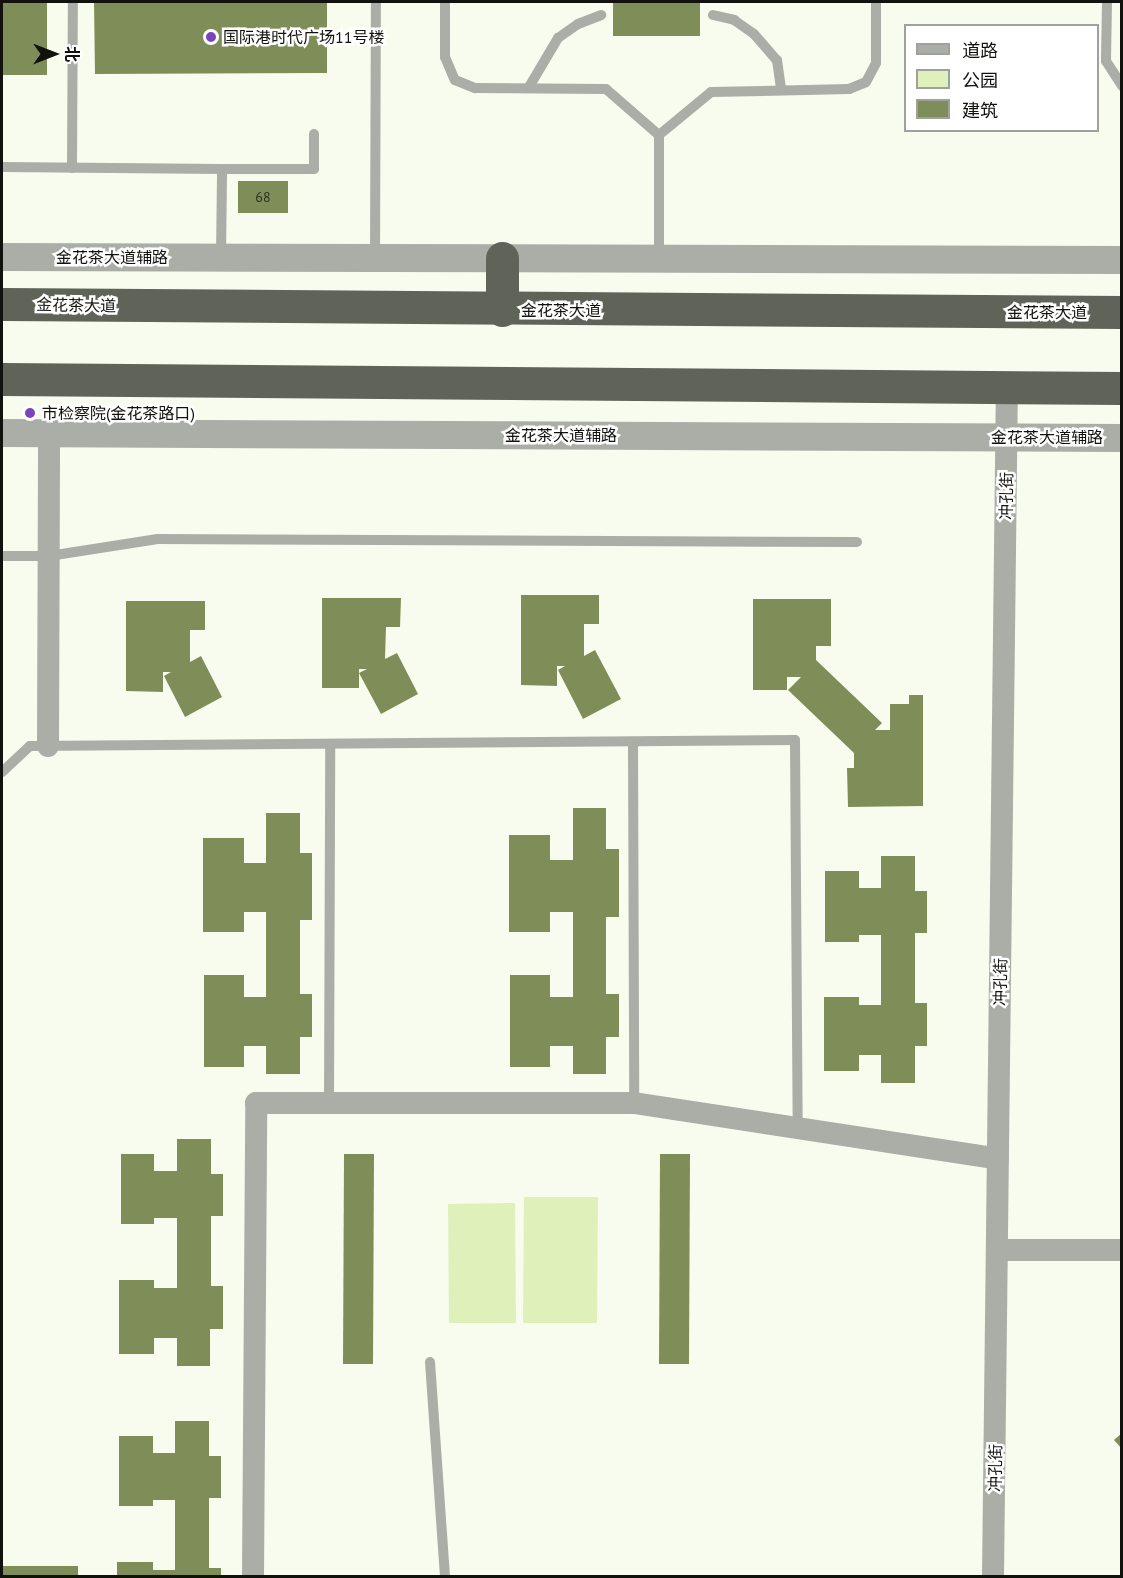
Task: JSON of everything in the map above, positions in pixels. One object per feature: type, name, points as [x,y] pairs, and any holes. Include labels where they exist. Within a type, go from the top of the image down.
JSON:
[{"type":"highway","points":[[502,258],[502,310]]},
{"type":"highway","name":"金花茶大道","points":[[2,304],[502,310],[1122,312]]},
{"type":"highway","points":[[2,380],[1122,388]]},
{"type":"street","name":"金花茶大道辅路","points":[[2,257],[1122,260]]},
{"type":"street","name":"冲孔街","points":[[993,1576],[1007,387]]},
{"type":"street","name":"金花茶大道辅路","points":[[2,433],[1122,438]]},
{"type":"street","points":[[48,746],[50,433]]},
{"type":"street","points":[[253,1576],[256,1103],[634,1103],[998,1159]]},
{"type":"street","points":[[997,1250],[1122,1250]]},
{"type":"lane","points":[[72,168],[73,2]]},
{"type":"lane","points":[[375,258],[376,2]]},
{"type":"lane","points":[[445,2],[445,57],[455,80],[475,88],[606,89],[659,135],[659,259]]},
{"type":"lane","points":[[659,135],[711,92],[849,89],[866,82],[876,63],[876,2]]},
{"type":"lane","points":[[1107,2],[1106,61],[1122,86]]},
{"type":"lane","points":[[529,87],[558,38],[578,24],[601,15]]},
{"type":"lane","points":[[713,15],[734,20],[754,34],[777,60],[781,90]]},
{"type":"lane","points":[[2,167],[314,170],[314,134]]},
{"type":"lane","points":[[221,257],[222,169]]},
{"type":"lane","points":[[2,556],[49,556],[158,539],[857,542]]},
{"type":"lane","points":[[2,772],[30,746],[795,740],[798,1128]]},
{"type":"lane","points":[[633,742],[634,1103]]},
{"type":"lane","points":[[329,1103],[330,744]]},
{"type":"lane","points":[[430,1362],[445,1576]]},
{"type":"green space","points":[[524,1197],[598,1197],[597,1323],[523,1323]]},
{"type":"green space","points":[[515,1203],[516,1323],[449,1323],[448,1204]]},
{"type":"building","points":[[2,2],[47,2],[47,75],[2,75]]},
{"type":"building","name":"国际港时代广场11号楼","points":[[94,2],[327,2],[327,73],[95,74]]},
{"type":"building","points":[[613,2],[700,2],[700,36],[613,36]]},
{"type":"building","points":[[238,181],[288,181],[288,213],[238,213]]},
{"type":"building","points":[[521,595],[599,595],[599,624],[584,624],[584,656],[595,650],[621,699],[583,719],[558,670],[565,666],[557,666],[557,686],[521,685]]},
{"type":"building","points":[[322,598],[401,598],[400,627],[386,627],[385,659],[397,653],[418,694],[381,714],[359,673],[359,688],[322,688]]},
{"type":"building","points":[[753,599],[831,599],[831,646],[816,646],[816,660],[882,723],[875,730],[890,730],[890,704],[909,704],[909,695],[923,695],[923,806],[848,807],[847,768],[854,768],[854,753],[788,690],[801,677],[787,677],[787,690],[753,690]]},
{"type":"building","points":[[126,601],[205,601],[205,630],[190,630],[190,662],[201,656],[222,697],[185,717],[164,676],[171,672],[163,672],[163,692],[126,691]]},
{"type":"building","points":[[573,808],[606,808],[606,849],[619,849],[619,917],[606,917],[606,994],[619,994],[619,1037],[606,1037],[606,1074],[573,1074],[573,1046],[550,1046],[550,1067],[510,1067],[510,975],[550,975],[550,997],[573,997],[573,912],[550,912],[550,932],[509,932],[509,835],[550,835],[550,860],[573,860]]},
{"type":"building","points":[[266,813],[300,813],[300,853],[312,853],[312,920],[300,920],[300,994],[312,994],[312,1037],[300,1037],[300,1074],[266,1074],[266,1046],[244,1046],[244,1067],[204,1067],[204,975],[244,975],[244,997],[266,997],[266,912],[244,912],[244,932],[203,932],[203,838],[244,838],[244,863],[266,863]]},
{"type":"building","points":[[881,856],[915,856],[915,891],[927,891],[927,933],[915,933],[915,1003],[927,1003],[927,1046],[915,1046],[915,1083],[881,1083],[881,1055],[859,1055],[859,1071],[824,1071],[824,997],[859,997],[859,1005],[881,1005],[881,935],[859,935],[859,942],[825,942],[825,871],[859,871],[859,888],[881,888]]},
{"type":"building","points":[[177,1139],[211,1139],[211,1174],[223,1174],[223,1216],[211,1216],[211,1286],[223,1286],[223,1329],[210,1329],[210,1366],[177,1366],[177,1338],[154,1338],[154,1354],[119,1354],[119,1280],[154,1280],[154,1288],[177,1288],[177,1218],[154,1218],[154,1224],[121,1224],[121,1154],[154,1154],[154,1171],[177,1171]]},
{"type":"building","points":[[344,1154],[374,1154],[373,1364],[343,1364]]},
{"type":"building","points":[[660,1154],[690,1154],[689,1364],[659,1364]]},
{"type":"building","points":[[175,1421],[209,1421],[209,1456],[221,1456],[221,1498],[209,1498],[209,1568],[221,1568],[221,1576],[117,1576],[117,1562],[153,1562],[153,1570],[175,1570],[175,1500],[153,1500],[153,1506],[119,1506],[119,1436],[153,1436],[153,1453],[175,1453]]},
{"type":"building","points":[[1122,1433],[1122,1449],[1114,1440]]},
{"type":"building","points":[[2,1566],[78,1566],[78,1576],[2,1576]]},
{"type":"place","name":"国际港时代广场11号楼","points":[[211,37]]},
{"type":"place","name":"市检察院(金花茶路口)","points":[[30,413]]}]
